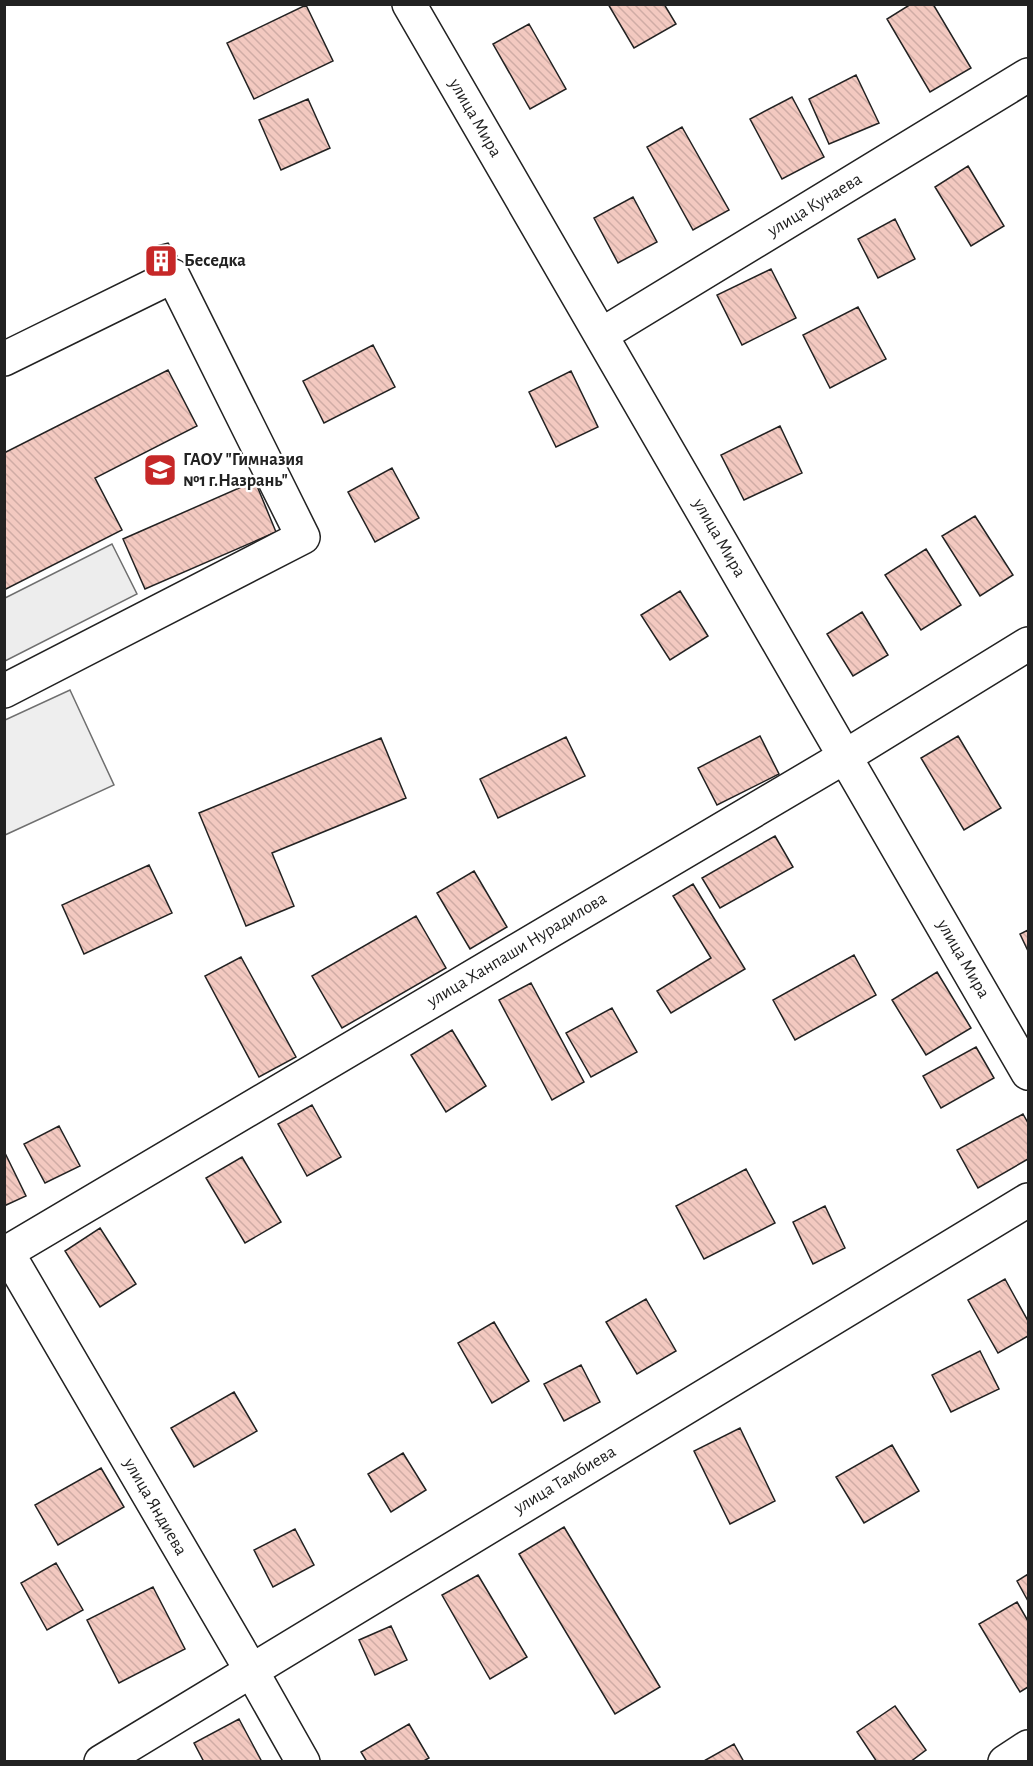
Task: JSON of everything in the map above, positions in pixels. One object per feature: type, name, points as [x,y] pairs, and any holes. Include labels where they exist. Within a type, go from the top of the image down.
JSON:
[{"type":"street","name":"улица Мира","points":[[417,7],[601,335],[1029,1073]]},
{"type":"street","name":"улица Кунаева","points":[[601,335],[1029,75]]},
{"type":"street","points":[[4,359],[173,276],[303,537],[4,691]]},
{"type":"street","name":"улица Ханпаши Нурадилова","points":[[6,1253],[846,756],[1029,644]]},
{"type":"street","name":"улица Тамбиева","points":[[101,1761],[1029,1200]]},
{"type":"street","name":"улица Яндиева","points":[[6,1253],[303,1761]]},
{"type":"street","points":[[1005,1761],[1029,1747]]},
{"type":"shaded area","points":[[112,544],[137,594],[5,661],[5,598]]},
{"type":"shaded area","points":[[70,690],[114,785],[5,835],[5,720]]},
{"type":"building","points":[[608,4],[664,4],[676,24],[634,48]]},
{"type":"building","points":[[911,4],[933,4],[971,68],[930,92],[887,19]]},
{"type":"building","points":[[306,5],[333,61],[254,99],[227,43]]},
{"type":"building","points":[[529,24],[566,89],[530,109],[493,44]]},
{"type":"building","points":[[856,75],[879,123],[829,144],[809,99]]},
{"type":"building","points":[[792,97],[824,157],[782,179],[750,119]]},
{"type":"building","points":[[308,99],[330,148],[281,170],[259,120]]},
{"type":"building","points":[[682,127],[729,210],[693,230],[647,147]]},
{"type":"building","points":[[968,166],[1004,226],[971,246],[935,187]]},
{"type":"building","points":[[633,197],[657,242],[618,263],[594,218]]},
{"type":"building","points":[[895,219],[915,259],[878,278],[858,239]]},
{"type":"building","name":"Беседка","points":[[168,243],[177,256],[164,271],[148,265],[148,248]]},
{"type":"building","points":[[771,269],[796,318],[742,345],[717,295]]},
{"type":"building","points":[[858,307],[886,359],[830,388],[803,335]]},
{"type":"building","points":[[373,345],[395,387],[324,423],[303,381]]},
{"type":"building","points":[[168,370],[197,426],[95,478],[122,530],[4,590],[4,453]]},
{"type":"building","points":[[571,371],[598,427],[556,447],[529,392]]},
{"type":"building","points":[[780,426],[802,473],[744,500],[721,455]]},
{"type":"building","points":[[392,468],[419,518],[375,542],[348,492]]},
{"type":"building","points":[[255,481],[276,532],[145,589],[123,539]]},
{"type":"building","points":[[975,516],[1013,575],[980,596],[942,536]]},
{"type":"building","points":[[926,549],[961,605],[921,630],[885,575]]},
{"type":"building","points":[[680,591],[708,636],[670,660],[641,615]]},
{"type":"building","points":[[862,612],[888,655],[853,676],[827,634]]},
{"type":"building","points":[[760,736],[779,774],[717,805],[698,768]]},
{"type":"building","points":[[958,736],[1001,808],[964,830],[921,758]]},
{"type":"building","points":[[566,737],[585,776],[498,818],[480,779]]},
{"type":"building","points":[[381,738],[406,798],[272,853],[294,906],[246,926],[199,813]]},
{"type":"building","points":[[775,836],[793,867],[720,908],[702,878]]},
{"type":"building","points":[[149,865],[172,913],[84,954],[62,905]]},
{"type":"building","points":[[474,871],[507,927],[470,949],[437,893]]},
{"type":"building","points":[[693,884],[745,969],[671,1013],[657,991],[711,958],[673,896]]},
{"type":"building","points":[[416,916],[446,968],[342,1028],[312,976]]},
{"type":"building","points":[[1028,930],[1028,951],[1020,934]]},
{"type":"building","points":[[854,955],[876,995],[795,1040],[773,1000]]},
{"type":"building","points":[[241,957],[296,1057],[259,1077],[205,976]]},
{"type":"building","points":[[937,972],[971,1028],[926,1055],[892,1000]]},
{"type":"building","points":[[531,983],[584,1082],[552,1100],[499,1000]]},
{"type":"building","points":[[612,1008],[637,1052],[591,1077],[566,1033]]},
{"type":"building","points":[[452,1030],[486,1086],[446,1112],[411,1055]]},
{"type":"building","points":[[976,1047],[994,1078],[941,1108],[923,1076]]},
{"type":"building","points":[[312,1105],[341,1157],[307,1176],[278,1124]]},
{"type":"building","points":[[1023,1114],[1028,1123],[1028,1159],[978,1188],[957,1150]]},
{"type":"building","points":[[59,1126],[80,1166],[45,1183],[24,1144]]},
{"type":"building","points":[[4,1151],[26,1196],[4,1206]]},
{"type":"building","points":[[242,1157],[281,1222],[245,1243],[206,1178]]},
{"type":"building","points":[[746,1169],[775,1223],[704,1259],[676,1206]]},
{"type":"building","points":[[825,1206],[845,1248],[813,1264],[793,1222]]},
{"type":"building","points":[[100,1228],[136,1284],[100,1307],[65,1251]]},
{"type":"building","points":[[1005,1279],[1028,1321],[1028,1336],[998,1353],[968,1300]]},
{"type":"building","points":[[646,1299],[676,1351],[637,1374],[606,1322]]},
{"type":"building","points":[[494,1322],[529,1381],[492,1403],[458,1343]]},
{"type":"building","points":[[980,1351],[999,1389],[951,1412],[932,1375]]},
{"type":"building","points":[[581,1365],[600,1402],[564,1421],[544,1384]]},
{"type":"building","points":[[234,1392],[257,1431],[194,1467],[171,1428]]},
{"type":"building","points":[[740,1428],[775,1501],[730,1524],[694,1451]]},
{"type":"building","points":[[892,1445],[919,1491],[864,1523],[836,1477]]},
{"type":"building","points":[[403,1453],[426,1490],[391,1512],[368,1474]]},
{"type":"building","points":[[101,1468],[124,1507],[58,1545],[35,1505]]},
{"type":"building","points":[[564,1527],[660,1687],[615,1714],[519,1554]]},
{"type":"building","points":[[295,1529],[314,1565],[273,1587],[254,1550]]},
{"type":"building","points":[[56,1563],[83,1610],[47,1630],[21,1583]]},
{"type":"building","points":[[1028,1574],[1028,1601],[1017,1581]]},
{"type":"building","points":[[478,1575],[527,1657],[490,1679],[442,1595]]},
{"type":"building","points":[[153,1587],[185,1649],[119,1683],[87,1620]]},
{"type":"building","points":[[1017,1602],[1028,1621],[1028,1687],[1020,1692],[979,1624]]},
{"type":"building","points":[[391,1626],[407,1660],[375,1675],[359,1640]]},
{"type":"building","points":[[895,1706],[926,1750],[910,1762],[877,1762],[857,1732]]},
{"type":"building","points":[[239,1719],[262,1762],[204,1762],[194,1743]]},
{"type":"building","points":[[409,1724],[429,1758],[422,1762],[367,1762],[361,1752]]},
{"type":"building","points":[[734,1744],[744,1762],[702,1762]]},
{"type":"place","name":"Беседка","points":[[161,261]]},
{"type":"place","name":"ГАОУ \"Гимназия №1 г.Назрань\"","points":[[160,470]]}]
